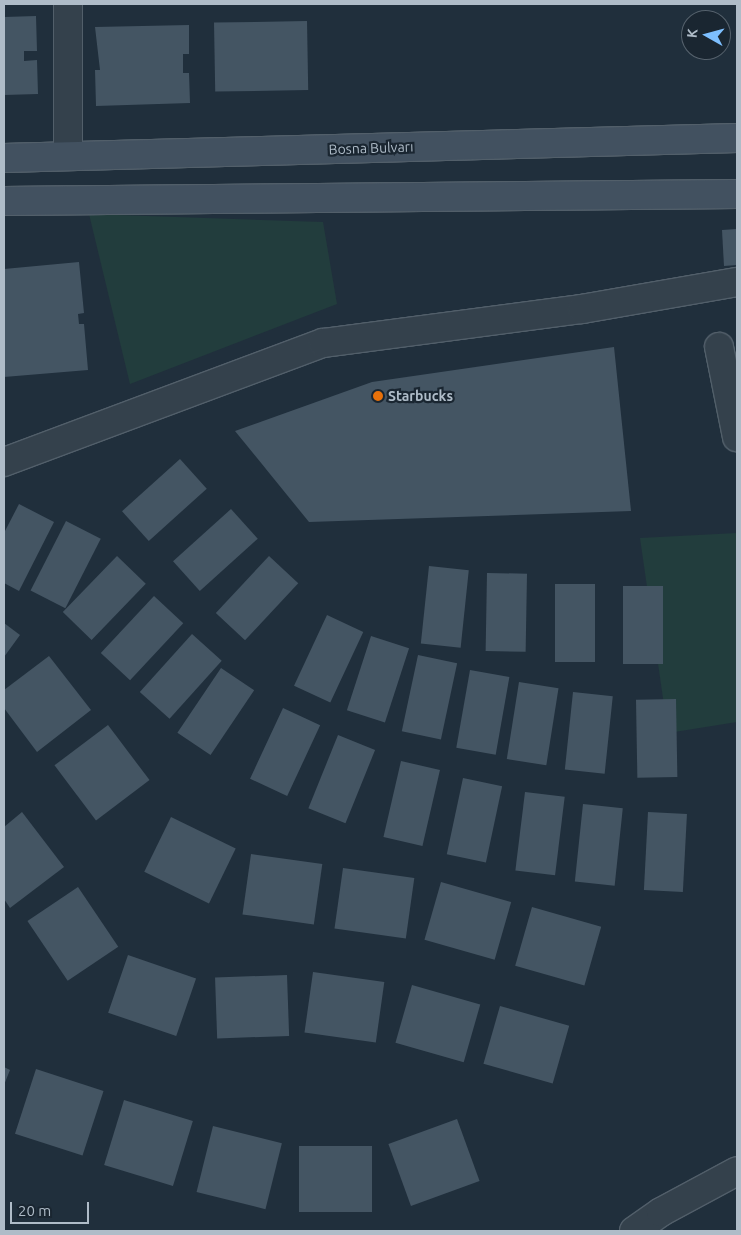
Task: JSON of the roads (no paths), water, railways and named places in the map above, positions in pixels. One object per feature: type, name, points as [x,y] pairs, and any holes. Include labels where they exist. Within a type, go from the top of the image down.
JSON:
[{"type":"main road","name":"Bosna Bulvarı","points":[[4,158],[737,138]]},
{"type":"main road","points":[[4,201],[737,194]]},
{"type":"street","points":[[68,4],[68,156]]},
{"type":"street","points":[[4,462],[324,342],[582,309],[737,282]]},
{"type":"street","points":[[719,347],[737,437]]},
{"type":"street","points":[[634,1231],[660,1212],[737,1172]]},
{"type":"place","name":"Starbucks","points":[[378,396]]}]
